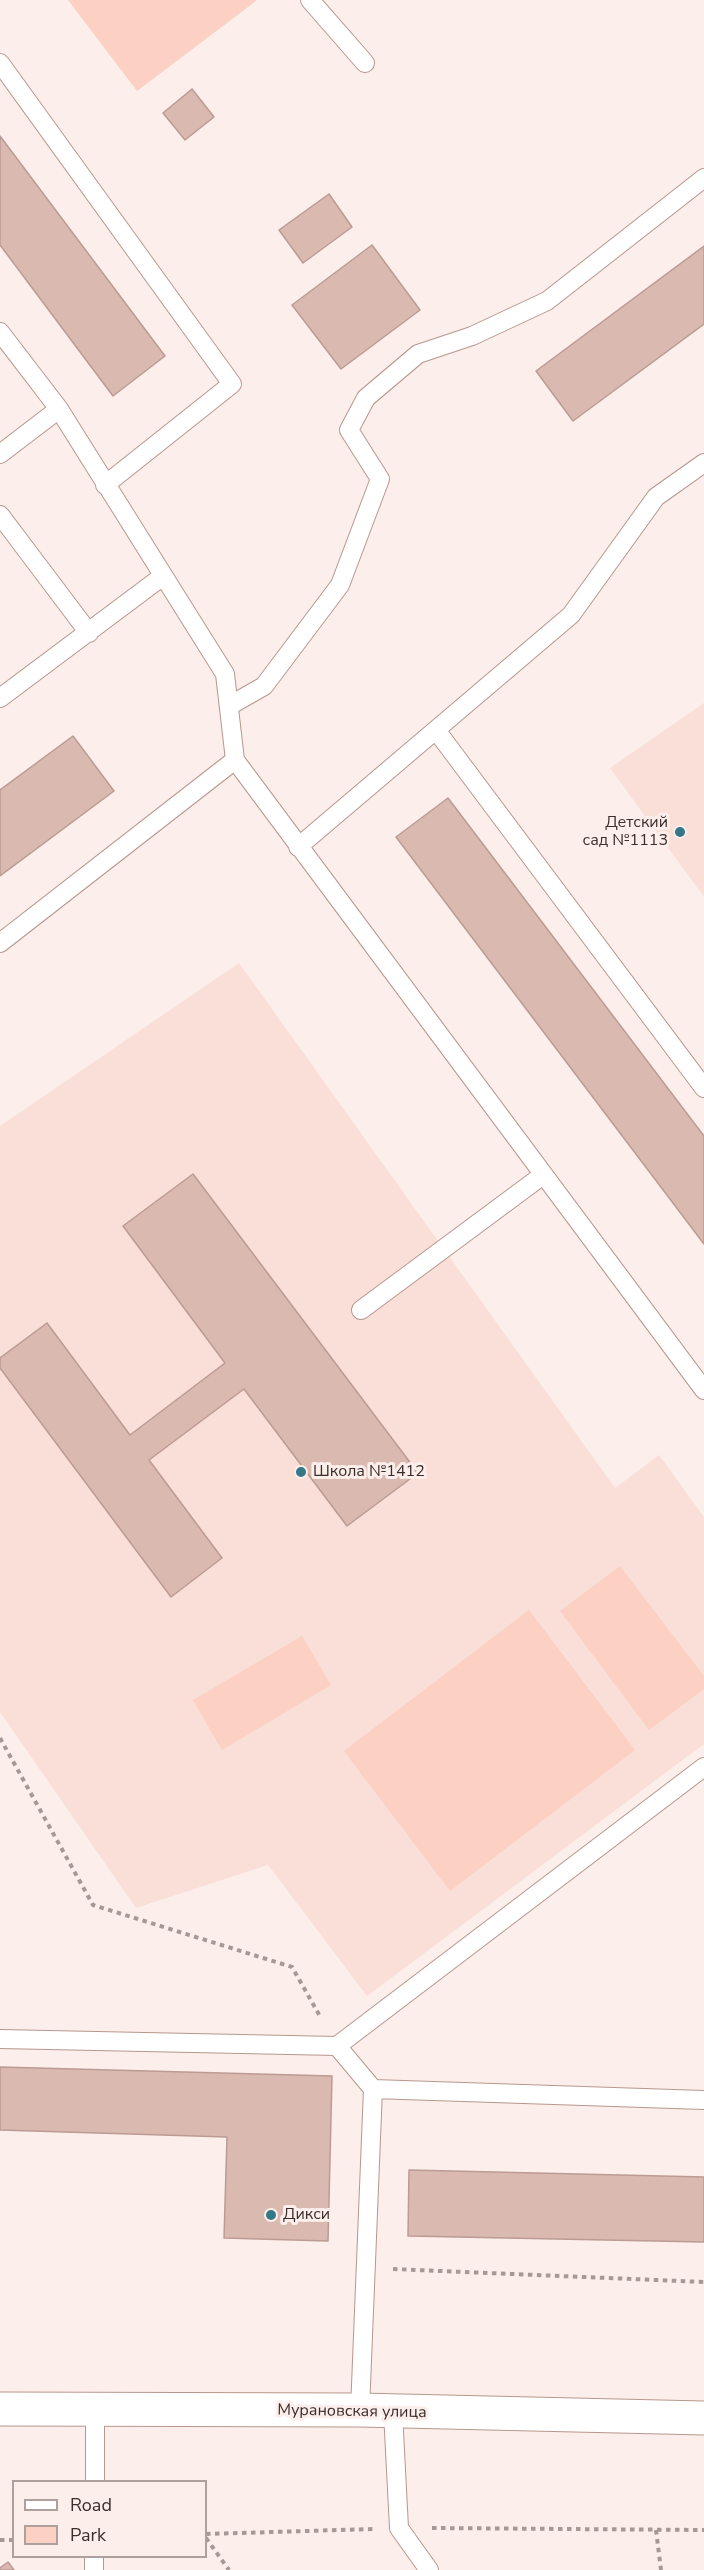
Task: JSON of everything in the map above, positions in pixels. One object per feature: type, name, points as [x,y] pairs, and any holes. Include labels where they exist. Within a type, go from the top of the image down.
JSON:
[{"type":"street","name":"Мурановская улица","points":[[0,2409],[360,2410],[704,2418]]},
{"type":"lane","points":[[310,0],[366,63]]},
{"type":"lane","points":[[0,63],[231,384],[105,485]]},
{"type":"lane","points":[[229,706],[264,686],[340,585],[380,479],[348,430],[366,398],[418,354],[472,336],[547,301],[704,178]]},
{"type":"lane","points":[[0,332],[59,409],[225,674],[235,760],[704,1390]]},
{"type":"lane","points":[[0,454],[59,409]]},
{"type":"lane","points":[[298,847],[571,615],[656,497],[704,463]]},
{"type":"lane","points":[[0,515],[89,633]]},
{"type":"lane","points":[[0,698],[162,576]]},
{"type":"lane","points":[[436,729],[704,1088]]},
{"type":"lane","points":[[0,943],[235,760]]},
{"type":"lane","points":[[361,1310],[543,1175]]},
{"type":"lane","points":[[0,2039],[337,2046],[704,1767]]},
{"type":"lane","points":[[337,2046],[372,2089],[360,2410]]},
{"type":"lane","points":[[372,2089],[704,2100]]},
{"type":"lane","points":[[95,2410],[95,2480]]},
{"type":"lane","points":[[393,2412],[399,2528],[429,2570]]},
{"type":"path","points":[[0,1738],[93,1905],[292,1967],[337,2046]]},
{"type":"path","points":[[366,2268],[704,2282]]},
{"type":"path","points":[[207,2536],[399,2528],[704,2530]]},
{"type":"path","points":[[656,2530],[661,2570]]},
{"type":"path","points":[[207,2537],[229,2570]]},
{"type":"shaded area","name":"Детский сад №1113","points":[[704,703],[704,897],[610,768]]},
{"type":"shaded area","name":"Школа №1412","points":[[239,963],[615,1488],[659,1455],[704,1517],[704,1744],[367,1996],[268,1865],[136,1908],[0,1712],[0,1126]]},
{"type":"green space","points":[[68,0],[256,0],[256,1],[137,91]]},
{"type":"green space","points":[[620,1566],[704,1676],[704,1689],[649,1730],[560,1611]]},
{"type":"green space","points":[[529,1610],[635,1750],[450,1891],[344,1751]]},
{"type":"green space","points":[[302,1636],[331,1685],[222,1750],[193,1700]]},
{"type":"building","points":[[192,89],[214,117],[185,140],[163,113]]},
{"type":"building","points":[[0,136],[165,356],[113,396],[0,245]]},
{"type":"building","points":[[329,194],[352,227],[303,263],[279,230]]},
{"type":"building","points":[[372,245],[420,310],[341,369],[292,305]]},
{"type":"building","points":[[704,246],[704,324],[573,421],[536,371]]},
{"type":"building","points":[[73,736],[114,791],[0,876],[0,790]]},
{"type":"building","points":[[448,798],[704,1136],[704,1244],[396,837]]},
{"type":"building","points":[[193,1174],[418,1473],[347,1526],[244,1389],[149,1460],[222,1558],[171,1597],[0,1368],[0,1358],[47,1323],[130,1435],[225,1363],[123,1226]]},
{"type":"building","points":[[0,2067],[332,2076],[328,2241],[224,2238],[227,2137],[0,2130]]},
{"type":"building","points":[[409,2170],[704,2177],[704,2242],[408,2236]]},
{"type":"building","points":[[8,2562],[14,2570],[0,2570],[0,2568]]},
{"type":"place","name":"Детский сад №1113","points":[[680,832]]},
{"type":"place","name":"Школа №1412","points":[[301,1472]]},
{"type":"place","name":"Дикси","points":[[271,2215]]}]
